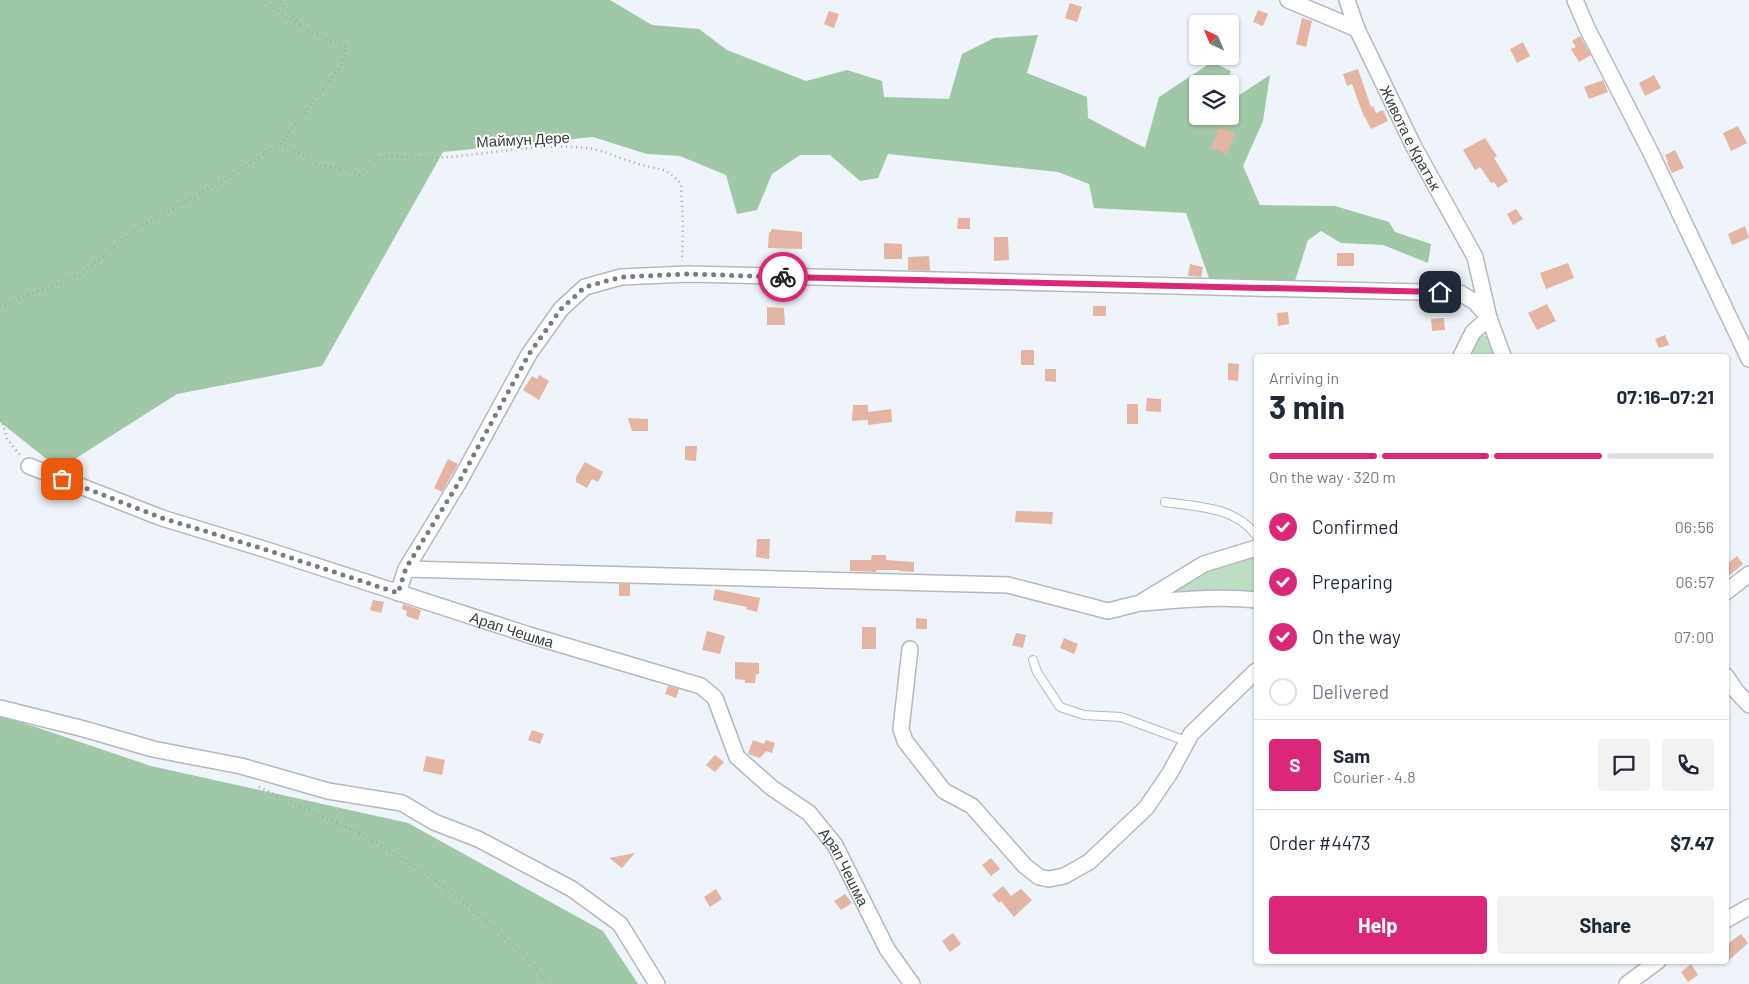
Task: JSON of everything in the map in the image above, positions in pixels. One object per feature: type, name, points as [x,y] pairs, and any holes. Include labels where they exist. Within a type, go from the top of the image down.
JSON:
[{"type":"street","points":[[1288,0],[1357,29]]},
{"type":"street","name":"Живота е Кратък","points":[[1347,0],[1357,29],[1414,147],[1475,257],[1489,318],[1502,354]]},
{"type":"street","points":[[1574,0],[1749,359]]},
{"type":"street","points":[[398,593],[406,568],[459,482],[529,354],[561,309],[585,287],[621,277],[681,275],[1460,293],[1475,302],[1489,318],[1473,332],[1462,354]]},
{"type":"street","name":"Арап Чешма","points":[[29,466],[162,518],[528,635],[701,686],[715,698],[737,758],[772,788],[809,812],[834,845],[887,949],[912,984]]},
{"type":"street","points":[[1140,603],[1204,564],[1254,549]]},
{"type":"street","points":[[406,568],[1008,585],[1108,611],[1140,603],[1213,598],[1254,600]]},
{"type":"street","points":[[1729,590],[1749,574]]},
{"type":"street","points":[[910,649],[901,729],[905,741],[944,791],[972,806],[1025,866],[1038,877],[1049,879],[1064,876],[1089,862],[1146,808],[1166,780],[1191,734],[1254,673]]},
{"type":"street","points":[[1729,680],[1749,705]]},
{"type":"street","points":[[0,708],[153,749],[241,766],[328,791],[402,803],[434,822],[478,839],[572,889],[620,924],[657,984]]},
{"type":"street","points":[[1729,918],[1749,908]]},
{"type":"street","points":[[1627,984],[1654,964]]},
{"type":"lane","points":[[1165,502],[1221,510],[1232,514],[1250,527],[1254,532]]},
{"type":"lane","points":[[1033,660],[1037,672],[1060,706],[1084,715],[1121,717],[1186,741]]},
{"type":"path","points":[[0,306],[80,275],[136,228],[224,180],[280,143],[342,64],[346,47],[305,29],[261,0]]},
{"type":"path","points":[[278,0],[305,29]]},
{"type":"path","name":"Маймун Дере","points":[[280,143],[320,165],[347,170],[359,175],[377,158],[385,156],[433,158],[497,150],[544,148],[588,148],[649,167],[660,168],[671,174],[681,184],[683,224],[681,275]]},
{"type":"path","points":[[0,414],[7,438],[29,466]]},
{"type":"path","points":[[258,787],[365,836],[430,876],[488,922],[534,965],[548,984]]},
{"type":"green space","points":[[0,0],[610,0],[652,25],[699,29],[727,50],[806,81],[847,70],[882,81],[884,97],[949,99],[962,54],[994,38],[1038,35],[1027,73],[1087,97],[1088,118],[1145,148],[1159,97],[1189,77],[1189,125],[1239,125],[1239,95],[1270,75],[1263,121],[1243,166],[1260,205],[1335,206],[1389,222],[1395,232],[1431,244],[1428,263],[1383,245],[1341,243],[1321,231],[1308,240],[1295,281],[1209,278],[1186,213],[1094,208],[1089,184],[1058,172],[888,154],[878,178],[860,181],[830,155],[800,155],[772,174],[757,210],[737,214],[726,175],[680,156],[647,154],[593,137],[443,152],[322,366],[177,394],[59,469],[0,422]]},
{"type":"green space","points":[[1207,65],[1218,65],[1231,71],[1229,75],[1192,75]]},
{"type":"green space","points":[[1473,332],[1489,337],[1493,354],[1462,354]]},
{"type":"green space","points":[[1254,549],[1254,600],[1140,603],[1204,564]]},
{"type":"green space","points":[[0,715],[151,766],[408,823],[603,931],[638,984],[0,984]]},
{"type":"building","points":[[1070,3],[1082,7],[1077,22],[1065,18]]},
{"type":"building","points":[[1258,10],[1268,14],[1263,26],[1253,22]]},
{"type":"building","points":[[829,11],[839,14],[834,28],[824,24]]},
{"type":"building","points":[[1302,18],[1312,21],[1306,47],[1296,44]]},
{"type":"building","points":[[1580,36],[1591,55],[1579,62],[1571,49],[1576,47],[1572,41]]},
{"type":"building","points":[[1523,42],[1530,56],[1517,63],[1510,49]]},
{"type":"building","points":[[1358,69],[1371,107],[1373,106],[1376,113],[1383,110],[1388,121],[1371,129],[1364,117],[1352,84],[1347,86],[1343,74]]},
{"type":"building","points":[[1654,75],[1661,88],[1645,96],[1639,83]]},
{"type":"building","points":[[1603,80],[1608,92],[1589,99],[1584,87]]},
{"type":"building","points":[[1738,126],[1747,143],[1731,151],[1723,133]]},
{"type":"building","points":[[1219,127],[1235,133],[1227,154],[1211,148]]},
{"type":"building","points":[[1485,138],[1497,156],[1494,158],[1508,181],[1498,188],[1494,182],[1491,183],[1480,167],[1475,170],[1463,150]]},
{"type":"building","points":[[1675,150],[1684,168],[1672,173],[1665,155]]},
{"type":"building","points":[[1516,209],[1523,219],[1513,225],[1507,214]]},
{"type":"building","points":[[958,218],[970,218],[970,229],[957,229]]},
{"type":"building","points":[[1745,226],[1749,238],[1732,245],[1728,234]]},
{"type":"building","points":[[771,229],[802,232],[802,249],[768,248],[769,232],[771,232]]},
{"type":"building","points":[[994,237],[1008,237],[1009,260],[994,261]]},
{"type":"building","points":[[884,243],[902,244],[902,259],[884,259]]},
{"type":"building","points":[[1337,253],[1354,253],[1354,266],[1337,266]]},
{"type":"building","points":[[929,256],[930,271],[908,270],[908,257]]},
{"type":"building","points":[[1568,263],[1574,278],[1546,289],[1540,273]]},
{"type":"building","points":[[1190,264],[1203,267],[1201,277],[1188,276]]},
{"type":"building","points":[[1547,304],[1556,321],[1537,330],[1528,313]]},
{"type":"building","points":[[1093,306],[1106,306],[1106,316],[1093,316]]},
{"type":"building","points":[[767,307],[784,308],[785,325],[767,325]]},
{"type":"building","points":[[1288,312],[1289,324],[1278,326],[1277,313]]},
{"type":"building","points":[[1444,318],[1445,330],[1432,331],[1431,319]]},
{"type":"building","points":[[1665,335],[1669,345],[1659,348],[1655,339]]},
{"type":"building","points":[[1021,350],[1034,350],[1034,365],[1021,365]]},
{"type":"building","points":[[1228,363],[1239,364],[1238,381],[1228,380]]},
{"type":"building","points":[[1045,369],[1056,369],[1056,382],[1045,381]]},
{"type":"building","points":[[539,375],[549,381],[539,400],[523,390],[532,376],[537,379]]},
{"type":"building","points":[[1147,398],[1161,399],[1161,412],[1146,411]]},
{"type":"building","points":[[1127,404],[1138,404],[1138,424],[1127,424]]},
{"type":"building","points":[[853,405],[868,405],[868,412],[891,409],[892,422],[868,425],[868,420],[852,421]]},
{"type":"building","points":[[628,418],[648,419],[648,431],[632,431]]},
{"type":"building","points":[[685,446],[697,446],[696,461],[685,460]]},
{"type":"building","points":[[448,459],[458,464],[442,492],[434,488]]},
{"type":"building","points":[[585,462],[603,472],[598,482],[592,479],[587,488],[576,482],[576,477]]},
{"type":"building","points":[[1016,511],[1053,512],[1052,524],[1015,522]]},
{"type":"building","points":[[757,539],[770,539],[769,559],[756,557]]},
{"type":"building","points":[[872,555],[886,555],[886,560],[914,562],[914,572],[899,570],[876,570],[876,572],[850,571],[850,560],[871,560]]},
{"type":"building","points":[[1737,556],[1743,564],[1729,576],[1729,563]]},
{"type":"building","points":[[619,584],[630,584],[630,596],[619,596]]},
{"type":"building","points":[[715,589],[760,598],[757,612],[746,609],[747,607],[713,600]]},
{"type":"building","points":[[373,600],[384,602],[381,613],[370,610]]},
{"type":"building","points":[[403,604],[421,610],[418,620],[406,616],[407,611],[402,609]]},
{"type":"building","points":[[916,618],[927,619],[927,629],[916,629]]},
{"type":"building","points":[[862,627],[876,627],[876,649],[862,649]]},
{"type":"building","points":[[707,631],[725,636],[720,654],[702,650]]},
{"type":"building","points":[[1016,633],[1026,635],[1023,648],[1012,645]]},
{"type":"building","points":[[1064,638],[1078,644],[1074,654],[1060,648]]},
{"type":"building","points":[[735,662],[759,663],[759,674],[756,674],[755,683],[745,683],[745,680],[735,679]]},
{"type":"building","points":[[668,686],[679,689],[676,698],[665,694]]},
{"type":"building","points":[[532,730],[544,734],[540,744],[528,740]]},
{"type":"building","points":[[753,740],[764,744],[766,740],[775,743],[772,753],[766,751],[760,758],[748,754]]},
{"type":"building","points":[[715,755],[724,762],[715,772],[706,765]]},
{"type":"building","points":[[426,756],[445,760],[442,775],[423,771]]},
{"type":"building","points":[[635,853],[622,868],[609,858]]},
{"type":"building","points":[[991,858],[1000,869],[991,876],[982,865]]},
{"type":"building","points":[[1003,886],[1011,896],[1021,889],[1032,900],[1014,917],[1001,901],[999,903],[992,895]]},
{"type":"building","points":[[716,889],[722,899],[710,907],[704,897]]},
{"type":"building","points":[[845,894],[852,903],[841,910],[834,901]]},
{"type":"building","points":[[953,933],[961,944],[950,952],[942,941]]},
{"type":"building","points":[[1741,934],[1748,943],[1729,960],[1729,943]]},
{"type":"building","points":[[1691,964],[1698,975],[1688,982],[1681,972]]},
{"type":"way so far","points":[[62,479],[162,518],[398,593],[406,568],[459,482],[529,354],[561,309],[585,287],[621,277],[688,274],[783,277]]},
{"type":"route","points":[[783,277],[1440,292]]}]
